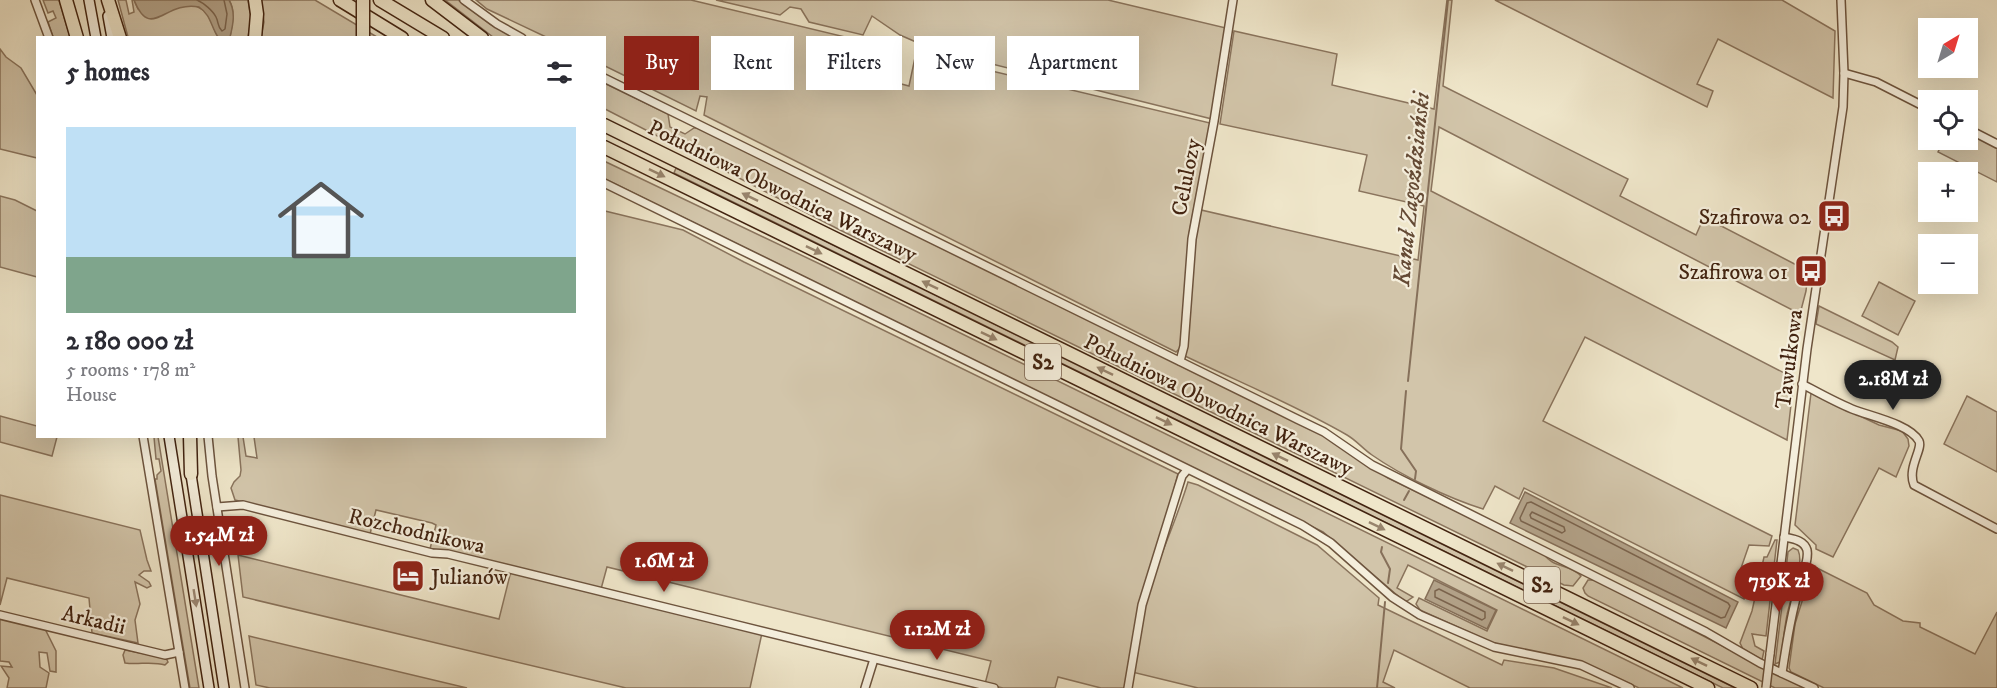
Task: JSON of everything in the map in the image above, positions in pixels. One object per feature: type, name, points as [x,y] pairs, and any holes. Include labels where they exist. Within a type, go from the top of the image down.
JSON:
[{"type":"highway","points":[[66,0],[76,36]]},
{"type":"highway","points":[[107,0],[119,36]]},
{"type":"highway","points":[[255,0],[257,14],[255,36]]},
{"type":"highway","points":[[340,0],[399,36]]},
{"type":"highway","points":[[363,0],[363,36]]},
{"type":"highway","points":[[380,0],[440,36]]},
{"type":"highway","points":[[432,0],[480,36]]},
{"type":"highway","name":"Południowa Obwodnica Warszawy","points":[[606,125],[1751,688]]},
{"type":"highway","name":"Południowa Obwodnica Warszawy","points":[[606,148],[1708,688]]},
{"type":"highway","points":[[190,438],[191,474]]},
{"type":"main road","points":[[89,0],[96,36]]},
{"type":"main road","points":[[107,0],[112,36]]},
{"type":"main road","points":[[169,438],[209,688]]},
{"type":"main road","points":[[184,438],[224,688]]},
{"type":"street","points":[[35,0],[48,36]]},
{"type":"street","points":[[464,0],[497,24],[518,36]]},
{"type":"street","name":"Celulozy","points":[[1180,361],[1184,346],[1192,239],[1233,0]]},
{"type":"street","name":"Tawułkowa","points":[[1766,688],[1802,384],[1839,132],[1844,73],[1841,0]]},
{"type":"street","points":[[1844,73],[1876,82],[1918,103]]},
{"type":"street","points":[[606,79],[1324,432],[1372,465],[1394,477],[1707,632],[1748,657],[1814,688]]},
{"type":"street","points":[[1978,134],[1997,144]]},
{"type":"street","points":[[606,184],[1317,534],[1392,597],[1420,615],[1494,647],[1581,665],[1630,688]]},
{"type":"street","points":[[1802,384],[1856,411],[1898,425],[1918,439],[1920,445],[1911,471],[1914,486],[1997,530]]},
{"type":"street","points":[[143,438],[185,688]]},
{"type":"street","points":[[208,438],[245,688]]},
{"type":"street","points":[[1128,688],[1142,605],[1182,476],[1186,470]]},
{"type":"street","name":"Rozchodnikowa","points":[[217,507],[243,505],[393,544],[448,554],[684,610],[994,688]]},
{"type":"street","points":[[1782,673],[1793,607],[1807,560],[1807,550],[1802,543],[1784,537]]},
{"type":"street","name":"Arkadii","points":[[0,615],[165,655],[179,652]]},
{"type":"street","points":[[865,688],[874,659]]},
{"type":"shaded area","points":[[43,0],[59,0],[70,36],[53,36],[48,22],[56,18],[53,11],[48,13]]},
{"type":"shaded area","points":[[118,0],[126,0],[129,14],[134,12],[132,0],[134,0],[138,9],[153,16],[170,4],[190,4],[207,14],[218,36],[128,36]]},
{"type":"shaded area","points":[[229,0],[248,0],[251,19],[248,36],[230,36],[233,13]]},
{"type":"shaded area","points":[[261,0],[315,0],[375,36],[261,36],[264,22]]},
{"type":"shaded area","points":[[445,0],[458,0],[490,24],[513,36],[492,36]]},
{"type":"shaded area","points":[[476,0],[691,0],[841,36],[806,36],[806,90],[902,90],[902,84],[909,86],[914,62],[914,90],[995,90],[995,72],[1007,75],[1007,90],[1071,90],[1210,123],[1189,234],[1181,347],[1176,352],[704,115],[707,97],[700,96],[696,111],[654,90],[699,90],[699,36],[624,36],[624,75],[606,66],[606,36],[544,36],[487,9]]},
{"type":"shaded area","points":[[716,0],[1108,0],[1226,28],[1212,119],[1096,90],[1139,90],[1139,36],[1007,36],[1007,68],[995,65],[995,36],[914,36],[914,41],[900,35],[872,16],[863,35],[809,22],[801,9],[790,7],[780,15]]},
{"type":"shaded area","points":[[1447,0],[1452,0],[1443,86],[1628,179],[1620,196],[1696,235],[1704,217],[1808,271],[1800,314],[1439,127],[1431,191],[1794,378],[1787,440],[1585,337],[1543,421],[1772,536],[1769,546],[1749,545],[1740,571],[1750,576],[1744,599],[1524,488],[1519,499],[1495,486],[1483,509],[1440,493],[1384,463],[1350,437],[1327,424],[1185,356],[1197,226],[1201,210],[1418,260],[1424,206],[1359,191],[1367,155],[1220,124],[1234,31],[1337,54],[1332,85],[1434,109]]},
{"type":"shaded area","points":[[1495,0],[1782,0],[1835,31],[1833,98],[1718,39],[1697,84],[1713,91],[1707,107]]},
{"type":"shaded area","points":[[0,49],[6,57],[21,68],[36,93],[36,158],[0,149]]},
{"type":"shaded area","points":[[606,84],[668,114],[670,127],[685,134],[698,128],[1323,434],[1388,478],[1544,554],[1552,562],[1572,569],[1581,576],[1573,586],[1564,585],[840,230],[606,110]]},
{"type":"shaded area","points":[[1978,137],[1997,147],[1997,182],[1978,172],[1978,162],[1958,162],[1938,152],[1939,150],[1978,150]]},
{"type":"shaded area","points":[[606,162],[822,265],[1683,688],[1639,688],[1585,663],[1493,643],[1420,610],[1416,604],[1419,598],[1487,631],[1497,610],[1408,565],[1397,588],[1413,597],[1404,601],[1323,532],[606,179]]},
{"type":"shaded area","points":[[676,168],[1735,688],[1723,688],[674,173]]},
{"type":"shaded area","points":[[0,196],[15,200],[36,210],[36,277],[0,267]]},
{"type":"shaded area","points":[[606,211],[683,230],[1178,474],[1161,539],[1139,606],[1125,688],[1101,688],[1058,677],[1055,688],[1003,688],[985,684],[991,661],[607,567],[601,589],[430,549],[436,525],[432,523],[376,510],[370,534],[235,500],[231,488],[240,476],[241,470],[238,438],[243,438],[246,456],[257,458],[254,438],[606,438]]},
{"type":"shaded area","points":[[1879,282],[1915,301],[1898,335],[1862,316]]},
{"type":"shaded area","points":[[1819,306],[1892,342],[1898,347],[1895,360],[1816,324]]},
{"type":"shaded area","points":[[1811,393],[1879,425],[1902,431],[1908,439],[1909,446],[1896,477],[1879,468],[1833,557],[1816,549],[1816,545],[1795,525]]},
{"type":"shaded area","points":[[1967,396],[1997,412],[1997,472],[1944,444]]},
{"type":"shaded area","points":[[0,416],[36,426],[36,438],[57,438],[52,456],[0,442]]},
{"type":"shaded area","points":[[154,438],[158,438],[199,688],[190,688],[155,479],[161,471],[159,459],[156,459]]},
{"type":"shaded area","points":[[1188,482],[1317,545],[1379,598],[1378,605],[1502,665],[1504,660],[1554,668],[1612,688],[1470,688],[1394,650],[1383,682],[1395,688],[1198,688],[1132,672],[1147,597]]},
{"type":"shaded area","points":[[0,495],[140,530],[151,571],[144,571],[139,575],[151,586],[147,588],[135,582],[140,604],[135,620],[138,643],[92,633],[89,598],[7,578],[0,605]]},
{"type":"shaded area","points":[[1777,540],[1766,636],[1752,634],[1755,646],[1764,651],[1762,660],[1743,649],[1740,643],[1752,611],[1764,557],[1767,557]]},
{"type":"shaded area","points":[[1793,548],[1798,550],[1800,564],[1787,615],[1780,662],[1775,664],[1783,597],[1789,595],[1791,588],[1784,587],[1788,552]]},
{"type":"shaded area","points":[[238,555],[499,619],[511,571],[762,633],[750,688],[626,688],[243,597]]},
{"type":"shaded area","points":[[1813,566],[1867,593],[1874,605],[1903,621],[1920,623],[1920,627],[1975,654],[1997,612],[1997,688],[1824,688],[1791,672],[1789,668],[1795,624]]},
{"type":"shaded area","points":[[1588,580],[1595,580],[1804,688],[1775,688],[1588,596],[1583,588]]},
{"type":"shaded area","points":[[0,618],[45,629],[56,651],[56,672],[50,671],[47,653],[39,652],[40,667],[49,673],[46,688],[7,688],[9,678],[1,666],[12,667],[9,662],[0,661]]},
{"type":"shaded area","points":[[249,636],[467,688],[270,688],[256,685]]},
{"type":"shaded area","points":[[125,650],[166,658],[168,662],[165,665],[125,663],[123,655]]},
{"type":"water","points":[[134,0],[229,0],[233,23],[230,36],[218,36],[208,17],[199,7],[187,6],[153,19],[146,18]]},
{"type":"water","points":[[1525,492],[1738,602],[1726,628],[1510,523]]},
{"type":"water","points":[[1434,580],[1496,610],[1487,629],[1425,599]]},
{"type":"waterway","name":"Kanał Zagoździański","points":[[1408,381],[1448,0]]},
{"type":"waterway","name":"Kanał Zagoździański","points":[[1406,391],[1401,449],[1416,471],[1415,479]]},
{"type":"waterway","name":"Kanał Zagoździański","points":[[1404,500],[1409,491]]},
{"type":"waterway","name":"Kanał Zagoździański","points":[[1382,547],[1381,552],[1390,569],[1388,583]]},
{"type":"waterway","name":"Kanał Zagoździański","points":[[1377,688],[1385,602]]},
{"type":"place","name":"Szafirowa 02","points":[[1834,216]]},
{"type":"place","name":"Szafirowa 01","points":[[1811,271]]},
{"type":"place","name":"Julianów","points":[[408,576]]}]
